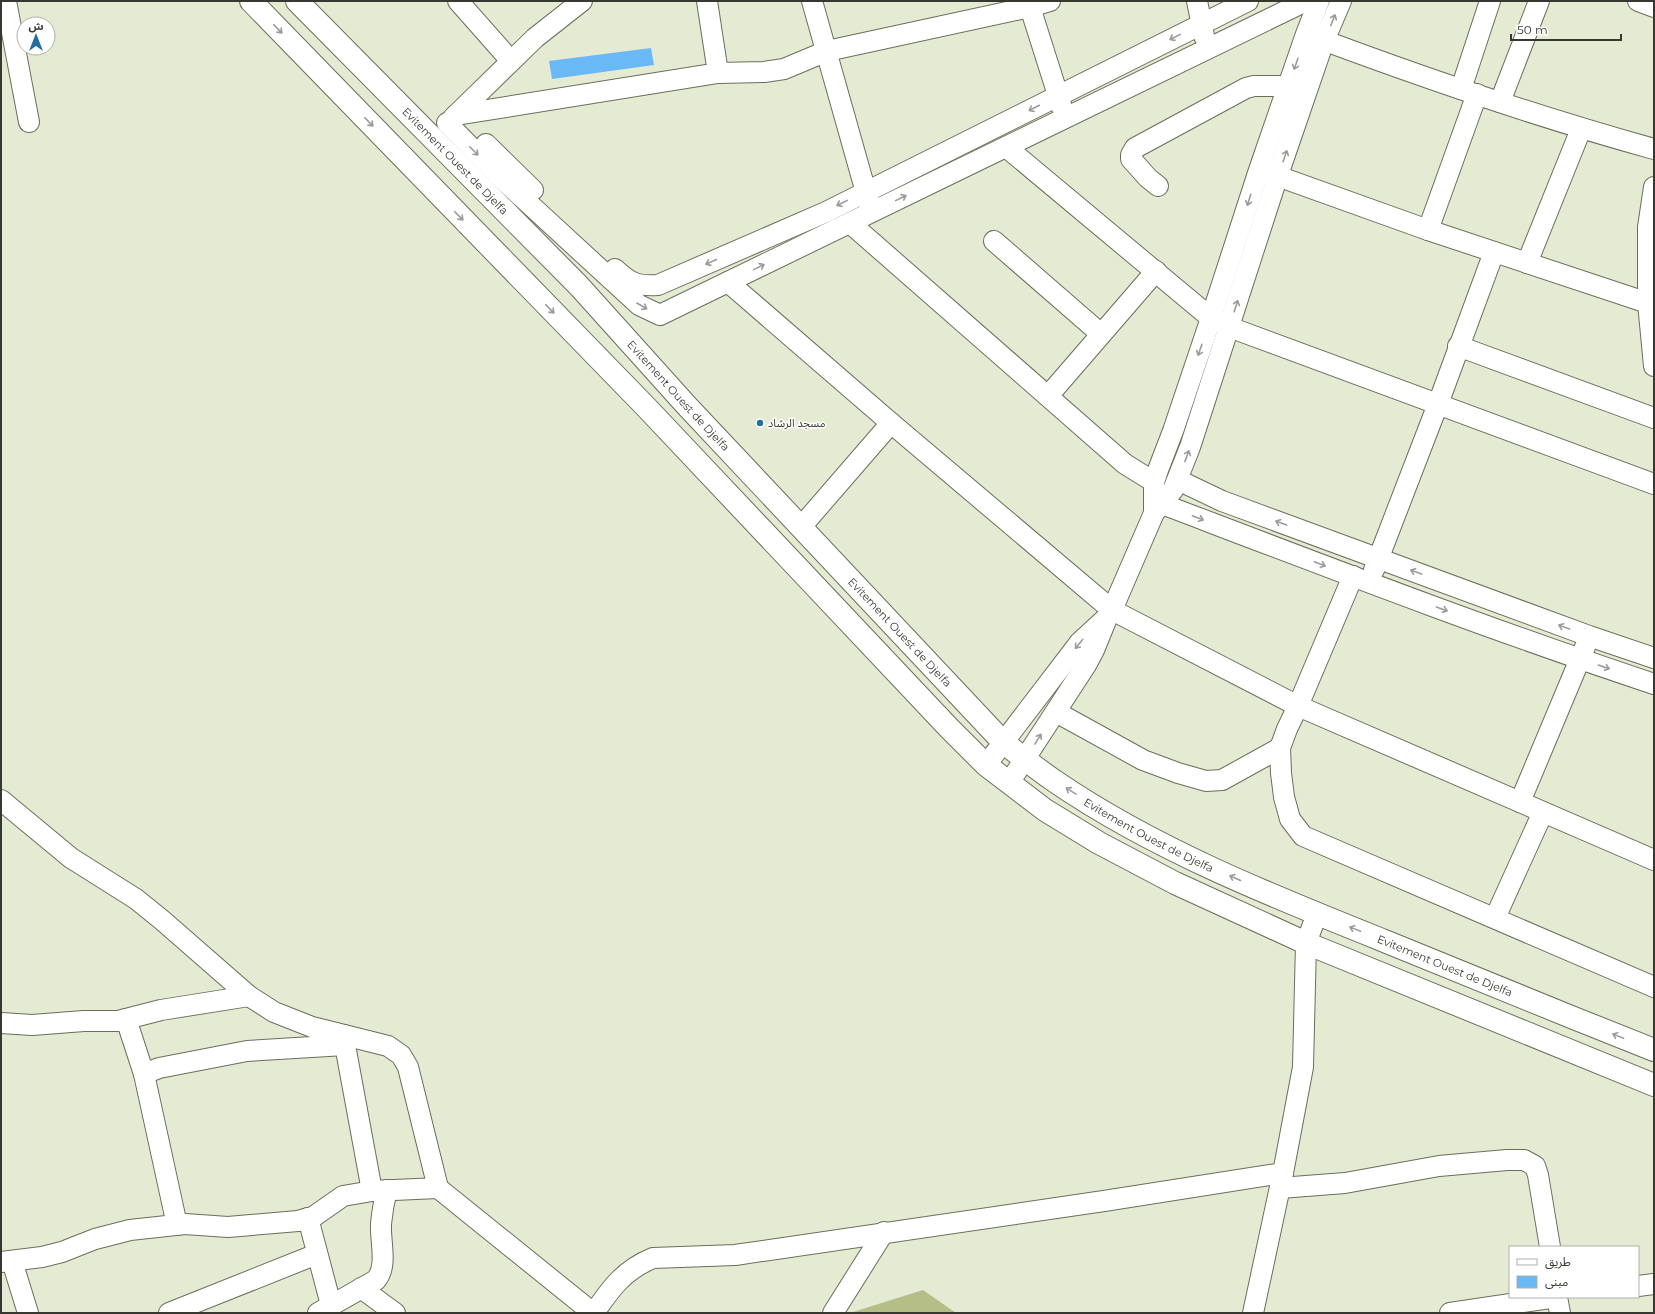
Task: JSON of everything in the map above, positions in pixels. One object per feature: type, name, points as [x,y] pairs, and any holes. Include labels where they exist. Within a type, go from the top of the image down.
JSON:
[{"type":"highway","points":[[251,1],[647,408],[944,723],[986,765],[1009,784],[1045,810],[1099,843],[1175,883],[1306,943],[1654,1085]]},
{"type":"highway","name":"Evitement Ouest de Djelfa","points":[[297,1],[445,125],[579,286],[687,406],[801,526],[946,684],[1004,743],[1025,760],[1056,783],[1139,832],[1199,862],[1317,914],[1654,1050]]},
{"type":"street","points":[[6,1],[29,122]]},
{"type":"street","points":[[458,1],[511,61]]},
{"type":"street","points":[[445,125],[535,38],[582,1]]},
{"type":"street","points":[[707,1],[718,73]]},
{"type":"street","points":[[812,1],[871,212]]},
{"type":"street","points":[[445,125],[718,73],[764,72],[784,69],[826,51],[1030,7],[1050,1]]},
{"type":"street","points":[[1197,1],[1207,49]]},
{"type":"street","points":[[445,125],[628,282],[658,285],[826,212],[1248,1]]},
{"type":"street","points":[[445,125],[639,305],[660,315],[1306,1]]},
{"type":"street","points":[[1158,509],[1154,482],[1211,318],[1259,170],[1306,34],[1319,1]]},
{"type":"street","points":[[1009,784],[1094,650],[1109,614],[1158,509],[1173,490],[1178,480],[1278,175],[1324,41],[1341,1]]},
{"type":"street","points":[[1428,230],[1469,92],[1490,1]]},
{"type":"street","points":[[1500,102],[1539,1]]},
{"type":"street","points":[[1638,1],[1654,7]]},
{"type":"street","points":[[1030,7],[1065,118]]},
{"type":"street","points":[[1306,34],[1469,92],[1581,129],[1654,149]]},
{"type":"street","points":[[1158,186],[1148,178],[1131,159],[1131,155],[1135,148],[1246,88],[1254,86],[1288,86]]},
{"type":"street","points":[[1527,264],[1581,129]]},
{"type":"street","points":[[1006,147],[1211,318],[1229,327],[1654,484]]},
{"type":"street","points":[[1259,170],[1278,175],[1428,230],[1527,264],[1651,303]]},
{"type":"street","points":[[1654,187],[1648,227],[1654,366]]},
{"type":"street","points":[[850,222],[1125,464],[1154,482]]},
{"type":"street","points":[[994,241],[1101,334]]},
{"type":"street","points":[[1494,252],[1379,558],[1361,580],[1287,729],[1280,748],[1280,773],[1284,797],[1290,819],[1303,836],[1654,987]]},
{"type":"street","points":[[1048,396],[1156,271]]},
{"type":"street","points":[[728,282],[1109,614],[1298,706],[1654,860]]},
{"type":"street","points":[[1458,346],[1654,418]]},
{"type":"street","points":[[801,526],[890,423]]},
{"type":"street","points":[[1178,480],[1222,501],[1589,636],[1654,658]]},
{"type":"street","points":[[1158,509],[1654,684]]},
{"type":"street","points":[[986,765],[1080,642],[1109,614]]},
{"type":"street","points":[[1520,802],[1589,636]]},
{"type":"street","points":[[1056,712],[1143,760],[1178,773],[1206,781],[1222,780],[1280,748]]},
{"type":"street","points":[[1,800],[71,858],[136,899],[249,996],[274,1012],[344,1040]]},
{"type":"street","points":[[1495,918],[1543,812]]},
{"type":"street","points":[[1253,1313],[1282,1181],[1303,1067],[1306,943],[1317,914]]},
{"type":"street","points":[[1,1023],[32,1025],[118,1021],[161,1010],[249,996]]},
{"type":"street","points":[[126,1019],[144,1074],[177,1225]]},
{"type":"street","points":[[308,1218],[317,1254],[324,1309],[376,1280],[381,1274],[382,1266],[379,1190],[344,1040]]},
{"type":"street","points":[[144,1074],[159,1068],[247,1051],[344,1040],[388,1046],[401,1055],[408,1067],[438,1188],[593,1313],[612,1287],[626,1273],[641,1263],[653,1258],[734,1255],[1104,1201],[1282,1181],[1344,1183],[1439,1166],[1507,1160],[1524,1160],[1535,1166],[1538,1175],[1550,1246]]},
{"type":"street","points":[[28,1313],[7,1261],[42,1257],[62,1252],[95,1239],[130,1230],[185,1224],[228,1227],[298,1221],[313,1217],[343,1196],[379,1190],[438,1188]]},
{"type":"street","points":[[833,1313],[884,1232]]},
{"type":"street","points":[[169,1313],[317,1254]]},
{"type":"street","points":[[1639,1286],[1654,1284]]},
{"type":"street","points":[[361,1288],[395,1313]]},
{"type":"street","points":[[1450,1313],[1550,1298]]},
{"type":"street","points":[[1557,1298],[1560,1313]]},
{"type":"green space","points":[[923,1290],[956,1313],[852,1313],[853,1312]]},
{"type":"building","points":[[651,48],[654,65],[552,79],[549,61]]},
{"type":"place","name":"مسجد الرشاد","points":[[760,423]]}]
